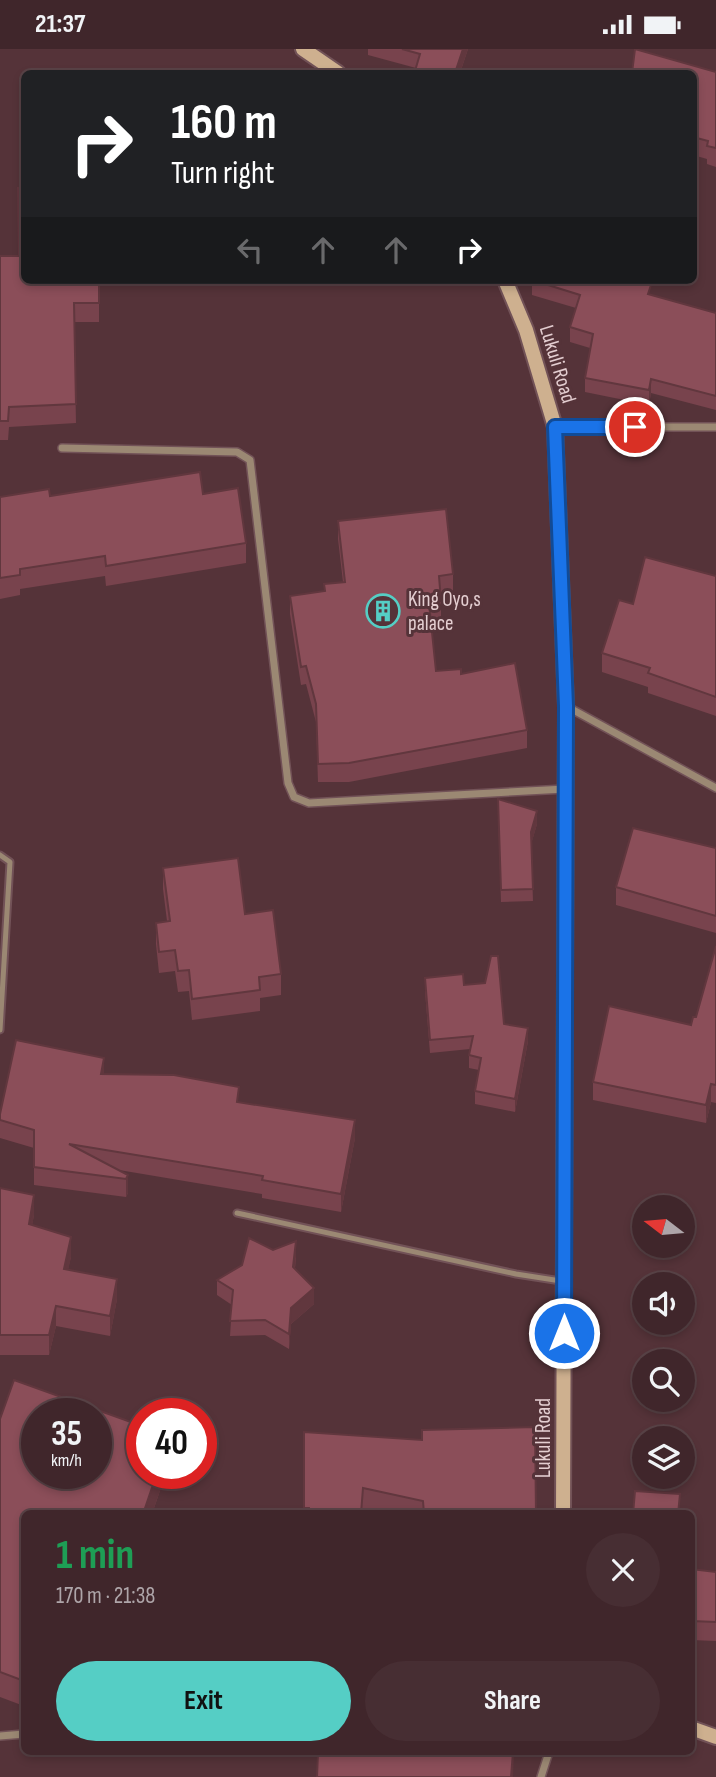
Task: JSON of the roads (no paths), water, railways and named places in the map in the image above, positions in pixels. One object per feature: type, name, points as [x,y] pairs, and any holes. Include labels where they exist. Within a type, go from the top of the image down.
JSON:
[{"type":"street","points":[[303,49],[334,70]]},
{"type":"street","name":"Lukuli Road","points":[[507,284],[526,330],[555,427],[566,706],[564,1510]]},
{"type":"street","points":[[555,427],[716,427]]},
{"type":"street","points":[[62,448],[237,452],[250,460],[288,783],[294,797],[309,803],[566,789]]},
{"type":"street","points":[[566,706],[716,787]]},
{"type":"street","points":[[695,1729],[716,1737]]},
{"type":"street","points":[[0,1735],[21,1734]]},
{"type":"street","points":[[541,1777],[548,1755]]},
{"type":"lane","points":[[0,855],[10,863],[0,1030]]},
{"type":"lane","points":[[237,1213],[516,1275],[565,1282]]},
{"type":"place","name":"King Oyo,s palace","points":[[383,611]]}]
